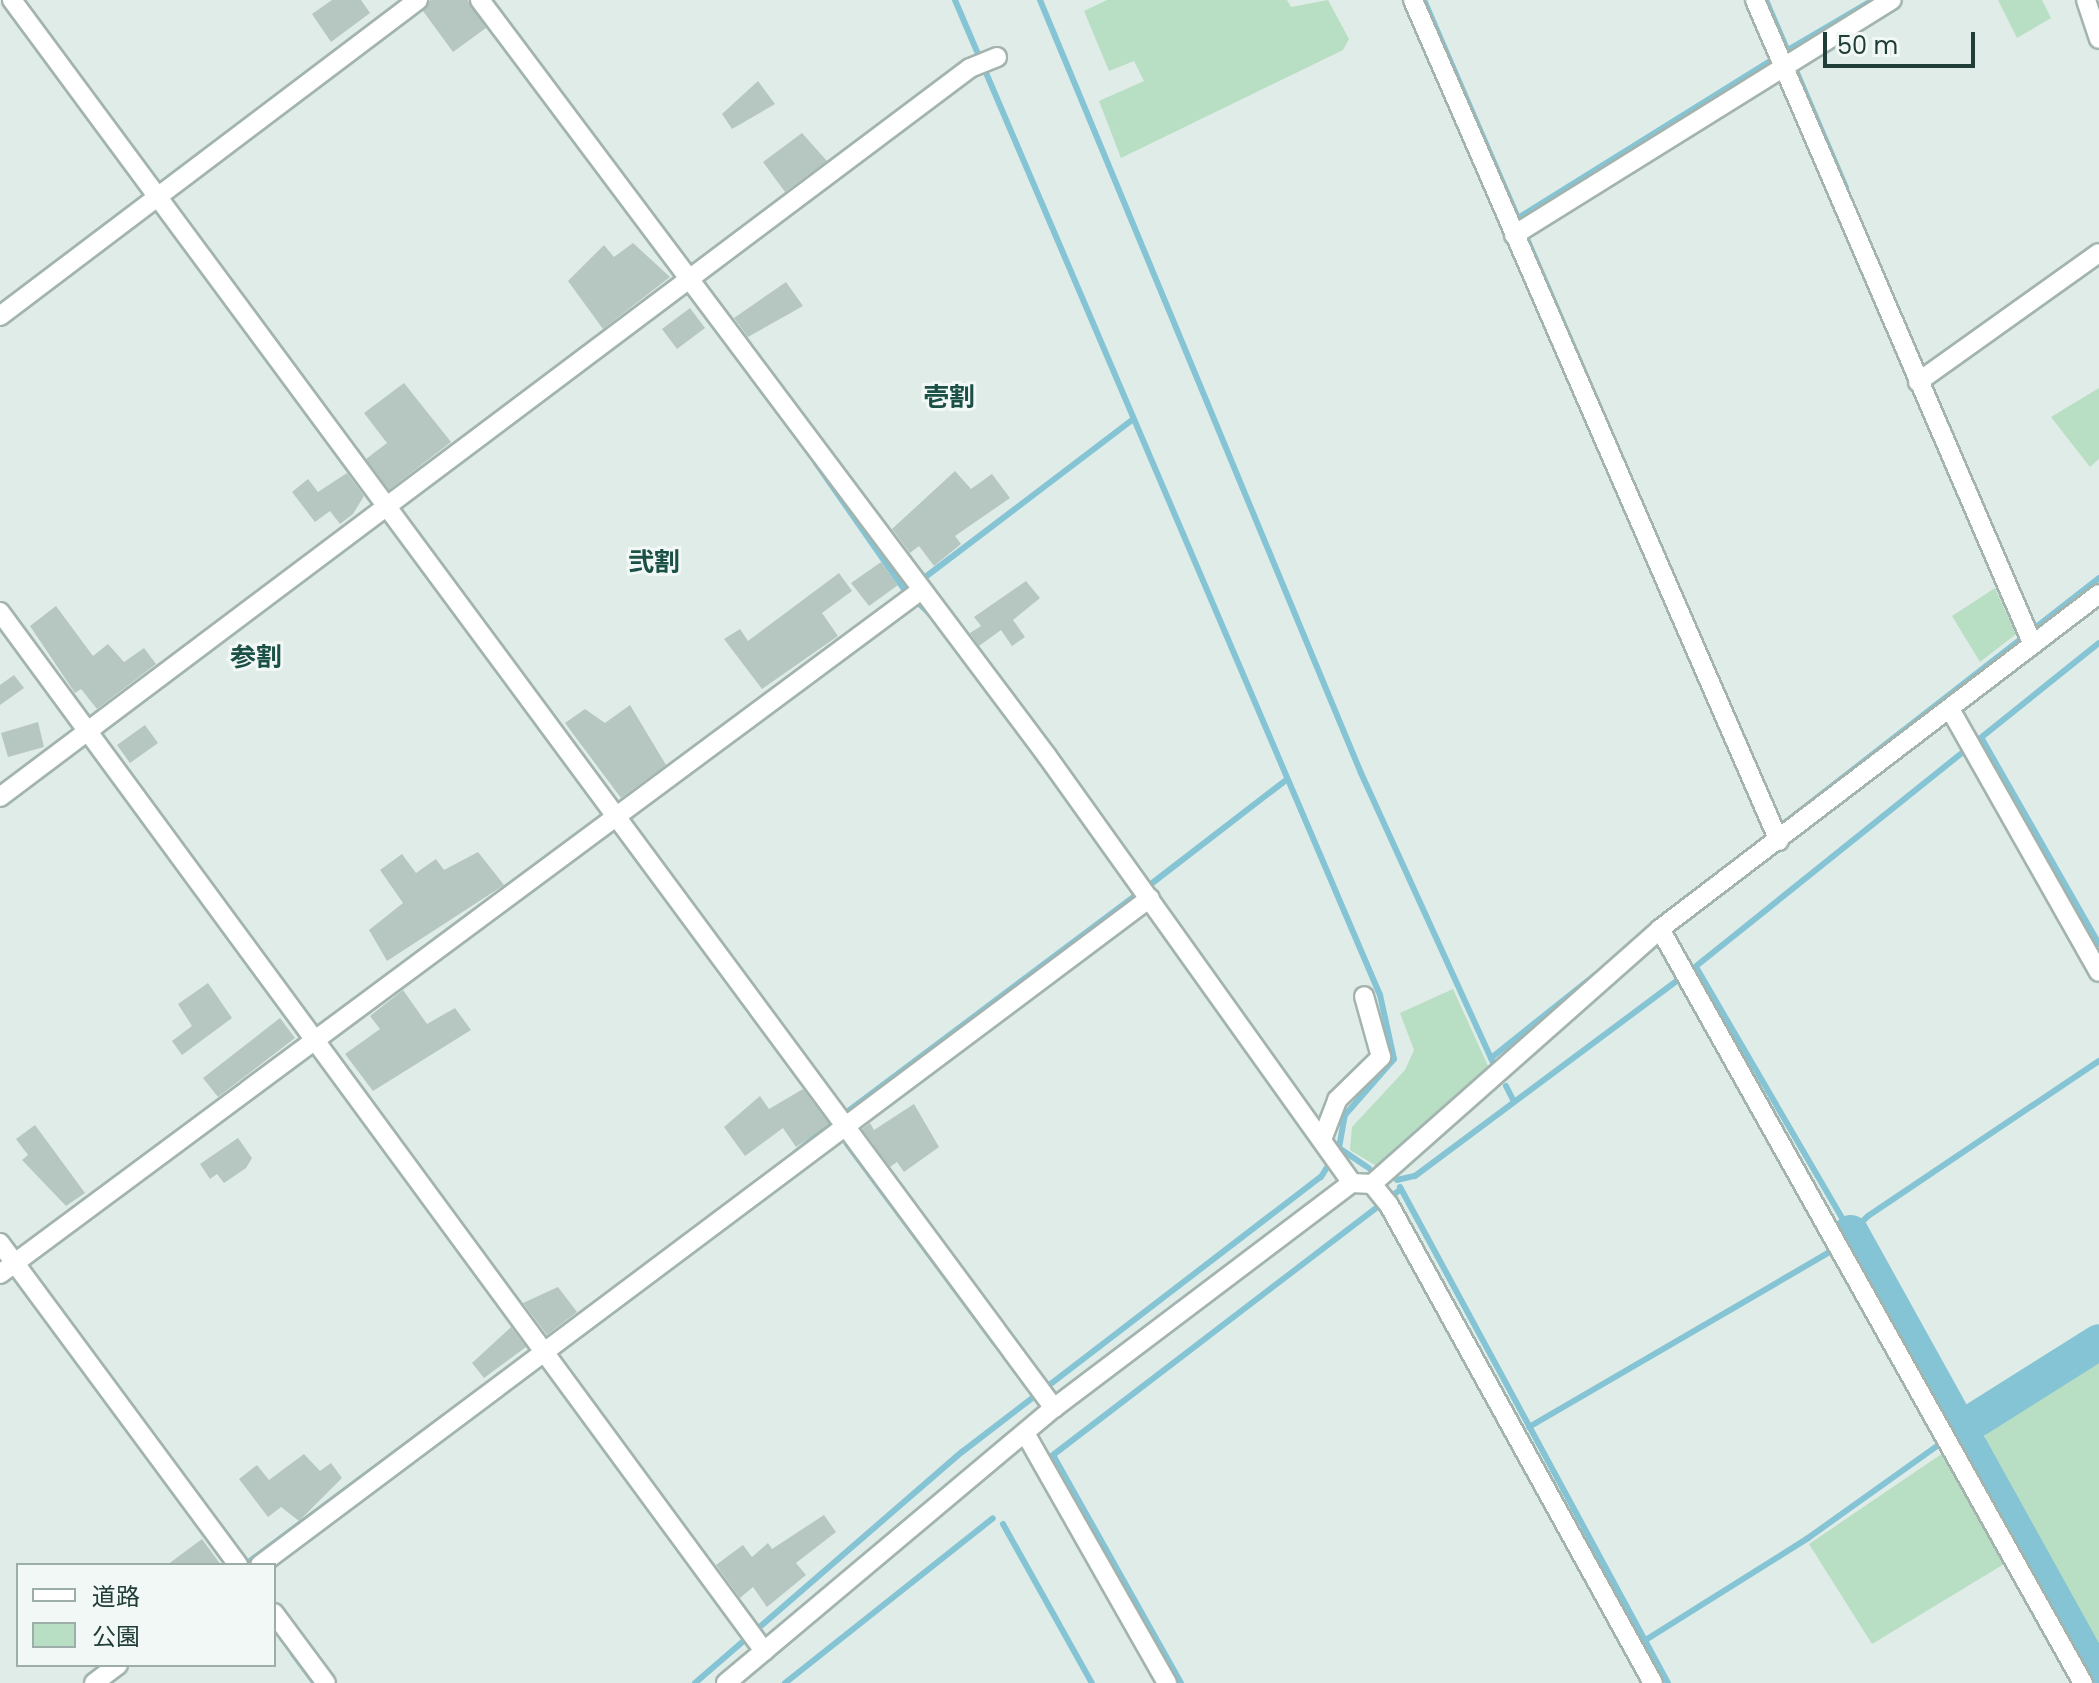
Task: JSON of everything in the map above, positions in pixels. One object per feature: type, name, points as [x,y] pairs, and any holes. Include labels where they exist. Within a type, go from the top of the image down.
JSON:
[{"type":"street","points":[[12,0],[155,196],[387,502],[615,817],[1047,1399]]},
{"type":"street","points":[[0,316],[418,0]]},
{"type":"street","points":[[480,0],[689,282],[914,595],[1326,1142],[1352,1183],[1381,1195],[1653,1683]]},
{"type":"street","points":[[1413,0],[1520,231],[1775,835]]},
{"type":"street","points":[[1755,0],[1784,58],[1918,382],[2029,639]]},
{"type":"street","points":[[1520,231],[1784,58],[1884,2]]},
{"type":"street","points":[[2092,7],[2099,39]]},
{"type":"street","points":[[0,797],[387,502],[987,61]]},
{"type":"street","points":[[1918,382],[2099,253]]},
{"type":"street","points":[[1381,1195],[1660,929],[1775,835],[1950,709],[2029,639],[2099,594]]},
{"type":"street","points":[[8,1268],[914,595]]},
{"type":"street","points":[[0,612],[756,1641]]},
{"type":"street","points":[[1950,709],[2099,972]]},
{"type":"street","points":[[263,1563],[540,1348],[1145,902]]},
{"type":"street","points":[[1660,929],[2083,1683]]},
{"type":"street","points":[[1326,1142],[1337,1100],[1381,1057],[1382,1038],[1364,996]]},
{"type":"street","points":[[726,1683],[756,1641],[1025,1433],[1047,1399],[1352,1183]]},
{"type":"street","points":[[0,1243],[8,1268],[236,1563]]},
{"type":"street","points":[[1025,1433],[1167,1683]]},
{"type":"street","points":[[276,1616],[326,1683]]},
{"type":"street","points":[[94,1683],[115,1667]]},
{"type":"green space","points":[[1107,0],[1287,0],[1291,7],[1328,0],[1349,39],[1343,50],[1121,158],[1099,101],[1144,81],[1134,61],[1109,71],[1084,11]]},
{"type":"green space","points":[[1998,0],[2042,0],[2051,18],[2017,38]]},
{"type":"green space","points":[[2099,388],[2099,459],[2090,467],[2051,417]]},
{"type":"green space","points":[[1995,588],[2016,634],[1980,662],[1952,616]]},
{"type":"green space","points":[[1453,989],[1489,1068],[1378,1167],[1350,1150],[1352,1127],[1405,1070],[1414,1050],[1400,1013]]},
{"type":"green space","points":[[2099,1359],[2099,1653],[1986,1451],[1985,1435]]},
{"type":"green space","points":[[1946,1451],[2009,1561],[1872,1644],[1809,1544]]},
{"type":"building","points":[[332,0],[361,0],[370,13],[331,42],[312,14]]},
{"type":"building","points":[[430,0],[468,0],[486,28],[453,52],[423,11]]},
{"type":"building","points":[[758,81],[775,104],[732,129],[722,114]]},
{"type":"building","points":[[802,133],[827,161],[785,192],[763,162]]},
{"type":"building","points":[[633,243],[670,277],[603,329],[568,281],[604,245],[614,257]]},
{"type":"building","points":[[786,282],[803,306],[748,337],[734,318]]},
{"type":"building","points":[[690,308],[705,328],[677,349],[662,329]]},
{"type":"building","points":[[404,383],[451,442],[389,490],[366,459],[387,443],[364,413]]},
{"type":"building","points":[[955,471],[971,489],[992,474],[1010,498],[955,536],[961,544],[934,566],[919,546],[910,553],[892,529]]},
{"type":"building","points":[[347,473],[364,496],[353,514],[340,524],[330,511],[315,522],[292,492],[308,479],[318,492]]},
{"type":"building","points":[[881,562],[898,585],[869,606],[851,583]]},
{"type":"building","points":[[839,573],[852,591],[822,613],[838,636],[762,689],[724,639],[740,629],[748,641]]},
{"type":"building","points":[[1026,581],[1040,598],[1013,620],[1025,637],[1012,646],[1001,630],[979,646],[970,633],[981,626],[974,617]]},
{"type":"building","points":[[56,606],[93,656],[108,644],[124,662],[144,648],[156,664],[97,709],[81,689],[75,693],[30,626]]},
{"type":"building","points":[[14,675],[24,688],[0,705],[0,685]]},
{"type":"building","points":[[630,705],[666,765],[621,798],[565,723],[585,709],[605,723]]},
{"type":"building","points":[[38,722],[44,747],[8,757],[1,733]]},
{"type":"building","points":[[145,725],[158,743],[130,763],[117,745]]},
{"type":"building","points":[[478,852],[504,885],[387,961],[369,930],[403,903],[380,870],[402,854],[416,873],[436,859],[444,870]]},
{"type":"building","points":[[208,983],[232,1018],[182,1055],[172,1041],[192,1026],[178,1004]]},
{"type":"building","points":[[403,990],[427,1024],[455,1008],[471,1030],[373,1091],[345,1054],[380,1029],[370,1016]]},
{"type":"building","points":[[280,1018],[295,1038],[218,1097],[203,1078]]},
{"type":"building","points":[[803,1089],[829,1124],[796,1147],[783,1128],[745,1156],[724,1127],[760,1096],[769,1109]]},
{"type":"building","points":[[914,1104],[939,1147],[904,1172],[897,1162],[890,1167],[862,1129],[870,1123],[874,1130]]},
{"type":"building","points":[[35,1125],[85,1193],[66,1206],[22,1160],[28,1155],[16,1139]]},
{"type":"building","points":[[238,1138],[252,1158],[246,1168],[224,1183],[217,1174],[210,1179],[200,1164]]},
{"type":"building","points":[[558,1287],[577,1312],[547,1335],[523,1303]]},
{"type":"building","points":[[511,1327],[526,1347],[484,1378],[472,1363]]},
{"type":"building","points":[[304,1454],[320,1471],[331,1463],[342,1478],[299,1521],[281,1507],[268,1517],[239,1479],[257,1465],[269,1480]]},
{"type":"building","points":[[824,1515],[836,1532],[796,1563],[806,1575],[767,1607],[753,1587],[740,1598],[716,1565],[743,1545],[752,1557],[768,1543],[772,1549]]},
{"type":"building","points":[[202,1539],[220,1563],[170,1563]]},
{"type":"waterway","points":[[695,1683],[962,1452],[1321,1177],[1339,1148],[1345,1115],[1394,1059],[1380,995],[955,0]]},
{"type":"waterway","points":[[1040,0],[1361,773],[1493,1062]]},
{"type":"waterway","points":[[1424,0],[1625,466]]},
{"type":"waterway","points":[[1766,0],[1846,188]]},
{"type":"waterway","points":[[1786,51],[1873,0]]},
{"type":"waterway","points":[[1518,218],[1777,57]]},
{"type":"waterway","points":[[924,578],[1132,420]]},
{"type":"waterway","points":[[816,463],[904,589],[932,616]]},
{"type":"waterway","points":[[1778,828],[2099,578]]},
{"type":"waterway","points":[[1397,1180],[1415,1176],[1690,971],[2099,643]]},
{"type":"waterway","points":[[1982,739],[2099,944]]},
{"type":"waterway","points":[[1151,884],[1286,780]]},
{"type":"waterway","points":[[847,1112],[1139,893]]},
{"type":"waterway","points":[[1696,967],[1851,1233]]},
{"type":"waterway","points":[[1491,1058],[1595,975]]},
{"type":"waterway","points":[[1529,1427],[1833,1250],[1868,1216],[2099,1061]]},
{"type":"waterway","points":[[1506,1086],[1513,1100]]},
{"type":"waterway","points":[[818,1103],[834,1127]]},
{"type":"waterway","points":[[794,1154],[833,1122]]},
{"type":"waterway","points":[[847,1144],[994,1342]]},
{"type":"waterway","points":[[1339,1148],[1369,1168]]},
{"type":"waterway","points":[[1400,1187],[1668,1683]]},
{"type":"waterway","points":[[1181,1683],[1053,1455],[1400,1190]]},
{"type":"waterway","points":[[1851,1233],[2091,1666]]},
{"type":"waterway","points":[[1961,1429],[2099,1342]]},
{"type":"waterway","points":[[250,1561],[443,1417]]},
{"type":"waterway","points":[[1644,1641],[1808,1538],[1961,1429]]},
{"type":"waterway","points":[[785,1683],[993,1518]]},
{"type":"waterway","points":[[1003,1524],[1092,1683]]},
{"type":"waterway","points":[[293,1654],[315,1683]]},
{"type":"waterway","points":[[2091,1666],[2099,1681]]},
{"type":"district","name":"壱割","points":[[949,398]]},
{"type":"district","name":"弐割","points":[[654,563]]},
{"type":"district","name":"参割","points":[[256,658]]}]
